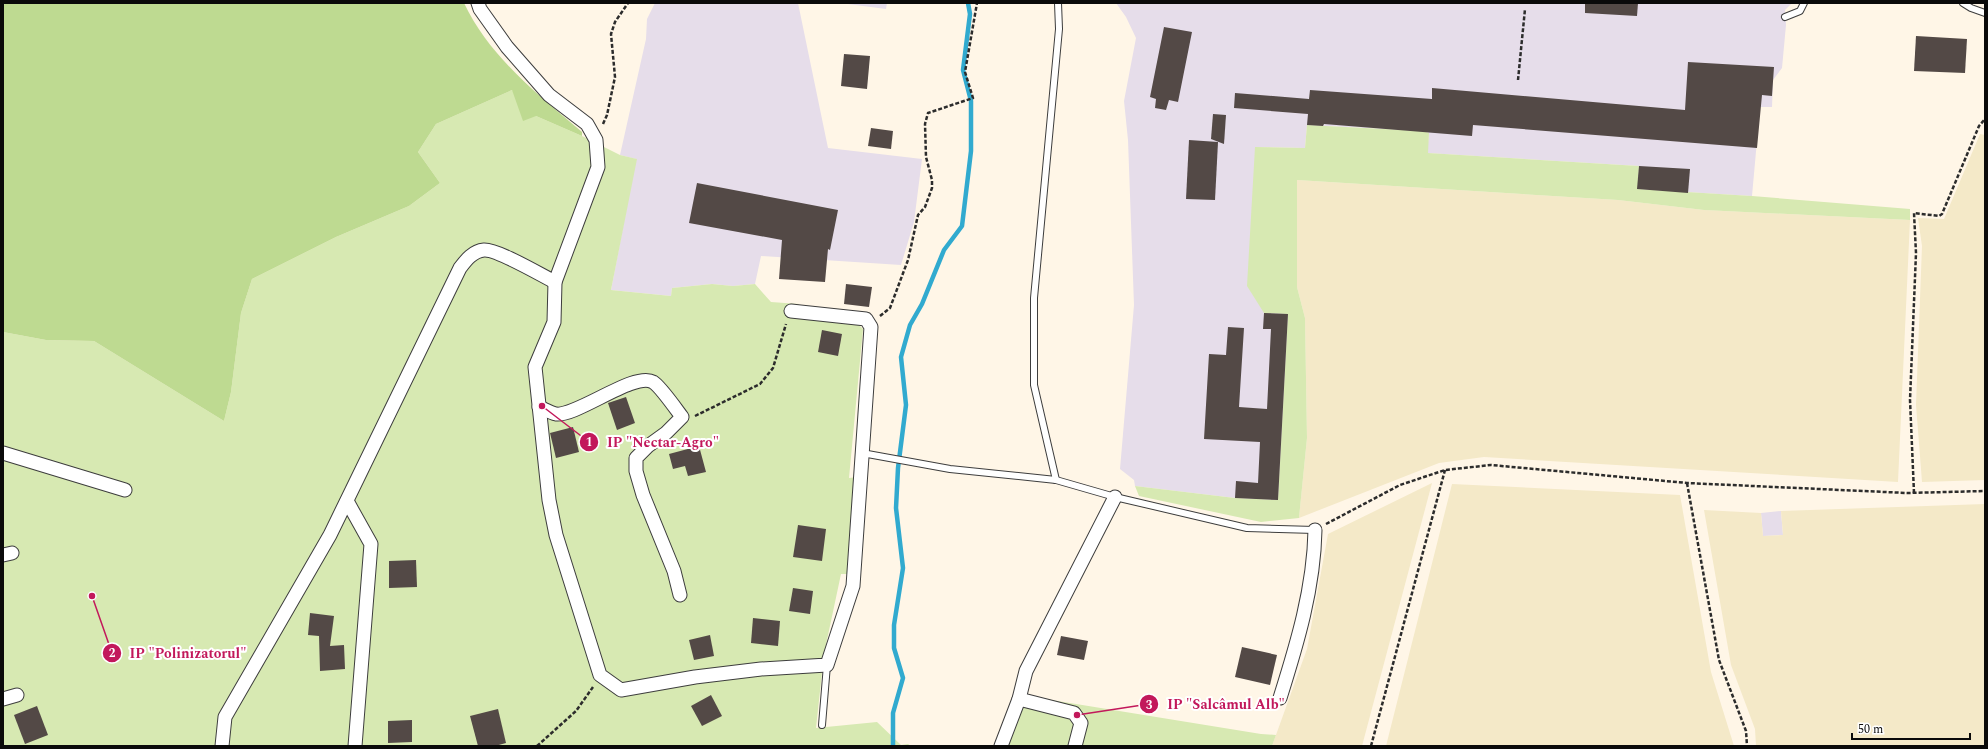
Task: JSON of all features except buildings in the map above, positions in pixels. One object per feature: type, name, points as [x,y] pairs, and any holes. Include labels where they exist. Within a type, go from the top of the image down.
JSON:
[{"type":"street","points":[[478,3],[480,9],[507,47],[549,94],[587,124],[596,140],[598,166],[555,282],[554,322],[535,367],[549,500],[555,528],[570,584],[600,675],[621,690],[695,677],[761,669],[826,665],[853,586],[871,326],[866,319],[791,311]]},
{"type":"street","points":[[222,746],[225,717],[330,535],[460,268],[472,254],[484,250],[496,253],[555,282]]},
{"type":"street","points":[[539,407],[556,414],[570,411],[633,383],[645,380],[653,382],[682,417],[666,433],[648,446],[636,458],[636,471],[643,495],[674,571],[680,595]]},
{"type":"street","points":[[3,453],[125,490]]},
{"type":"street","points":[[1001,746],[1020,699],[1026,672],[1115,497]]},
{"type":"street","points":[[347,501],[371,544],[355,746]]},
{"type":"street","points":[[1280,698],[1301,629],[1315,545],[1316,530]]},
{"type":"street","points":[[3,699],[17,695]]},
{"type":"street","points":[[1020,699],[1074,713],[1081,723],[1075,746]]},
{"type":"lane","points":[[1056,480],[1034,385],[1034,298],[1059,29],[1058,3]]},
{"type":"lane","points":[[1785,17],[1800,11],[1804,3]]},
{"type":"lane","points":[[1963,3],[1971,8],[1985,13]]},
{"type":"lane","points":[[862,453],[950,469],[1056,480],[1115,497],[1247,528],[1316,530]]},
{"type":"lane","points":[[822,725],[826,665]]},
{"type":"path","points":[[596,140],[607,115],[615,77],[611,34],[615,22],[628,3]]},
{"type":"path","points":[[866,319],[881,315],[890,308],[908,260],[918,215],[925,207],[932,188],[932,180],[926,157],[925,124],[928,114],[973,98],[965,72],[977,3]]},
{"type":"path","points":[[1518,80],[1525,9]]},
{"type":"path","points":[[1914,493],[1910,400],[1916,253],[1914,213],[1938,216],[1942,214],[1979,126],[1985,120]]},
{"type":"path","points":[[682,417],[695,416],[760,384],[772,368],[791,311]]},
{"type":"path","points":[[1316,530],[1400,485],[1445,470],[1491,465],[1687,483],[1914,493],[1985,491]]},
{"type":"path","points":[[1371,746],[1445,470]]},
{"type":"path","points":[[1687,483],[1719,660],[1746,731],[1747,746]]},
{"type":"path","points":[[537,746],[576,711],[593,689],[600,675]]},
{"type":"shaded area","points":[[655,3],[798,3],[828,148],[922,159],[914,222],[901,265],[761,256],[755,284],[733,286],[712,284],[672,288],[671,296],[611,290],[636,159],[620,155],[646,39],[647,19]]},
{"type":"shaded area","points":[[840,3],[887,3],[886,9]]},
{"type":"shaded area","points":[[1116,3],[1792,3],[1785,10],[1786,25],[1782,68],[1773,80],[1772,107],[1760,107],[1752,196],[1637,189],[1639,166],[1427,153],[1429,133],[1423,131],[1307,125],[1305,148],[1255,147],[1288,314],[1278,500],[1235,498],[1135,486],[1134,480],[1120,469],[1134,305],[1128,140],[1124,101],[1136,38],[1126,17]]},
{"type":"shaded area","points":[[1980,134],[1985,135],[1985,480],[1922,482],[1916,405],[1922,246],[1918,218],[1944,219]]},
{"type":"shaded area","points":[[1297,180],[1618,200],[1704,210],[1910,220],[1898,482],[1484,457],[1439,463],[1299,518],[1307,438],[1305,318],[1297,287]]},
{"type":"shaded area","points":[[1432,483],[1362,746],[1272,746],[1307,649],[1328,534]]},
{"type":"shaded area","points":[[1452,484],[1680,495],[1711,672],[1734,746],[1386,746]]},
{"type":"shaded area","points":[[1985,504],[1985,746],[1756,746],[1755,729],[1731,665],[1704,510],[1761,513],[1763,536],[1783,535],[1781,511]]},
{"type":"shaded area","points":[[1781,511],[1783,535],[1763,536],[1761,513]]},
{"type":"green space","points":[[6,3],[464,3],[474,22],[487,40],[516,74],[582,132],[582,136],[536,116],[523,121],[512,90],[436,124],[418,152],[440,183],[409,206],[336,237],[252,279],[241,313],[231,392],[224,421],[94,341],[46,340],[3,332],[3,5]]},
{"type":"green space","points":[[512,90],[536,116],[582,136],[620,155],[637,159],[611,290],[671,296],[672,288],[712,284],[733,286],[755,284],[771,302],[799,304],[792,318],[858,324],[863,329],[849,478],[857,477],[847,574],[841,574],[824,654],[816,728],[877,722],[901,745],[908,744],[911,746],[3,746],[3,332],[46,340],[94,341],[224,421],[231,392],[241,313],[252,279],[336,237],[409,206],[440,183],[418,152],[436,124]]},
{"type":"green space","points":[[1307,125],[1423,131],[1429,133],[1428,153],[1639,166],[1638,189],[1752,196],[1910,209],[1910,220],[1704,210],[1618,200],[1297,180],[1297,287],[1305,318],[1307,438],[1299,518],[1261,522],[1139,496],[1135,486],[1235,498],[1278,500],[1288,314],[1264,313],[1247,286],[1255,147],[1305,148]]},
{"type":"green space","points":[[1015,694],[1261,734],[1276,735],[1272,746],[997,746]]},
{"type":"waterway","points":[[893,746],[893,713],[903,678],[894,648],[894,625],[903,568],[896,508],[898,468],[906,405],[901,357],[910,325],[922,304],[944,250],[962,226],[971,151],[971,101],[963,70],[970,14],[968,3]]},
{"type":"place","name":"IP \"Nectar-Agro\"","points":[[542,406]]},
{"type":"place","name":"IP \"Polinizatorul\"","points":[[92,596]]},
{"type":"place","name":"IP \"Salcâmul Alb\"","points":[[1077,715]]}]
